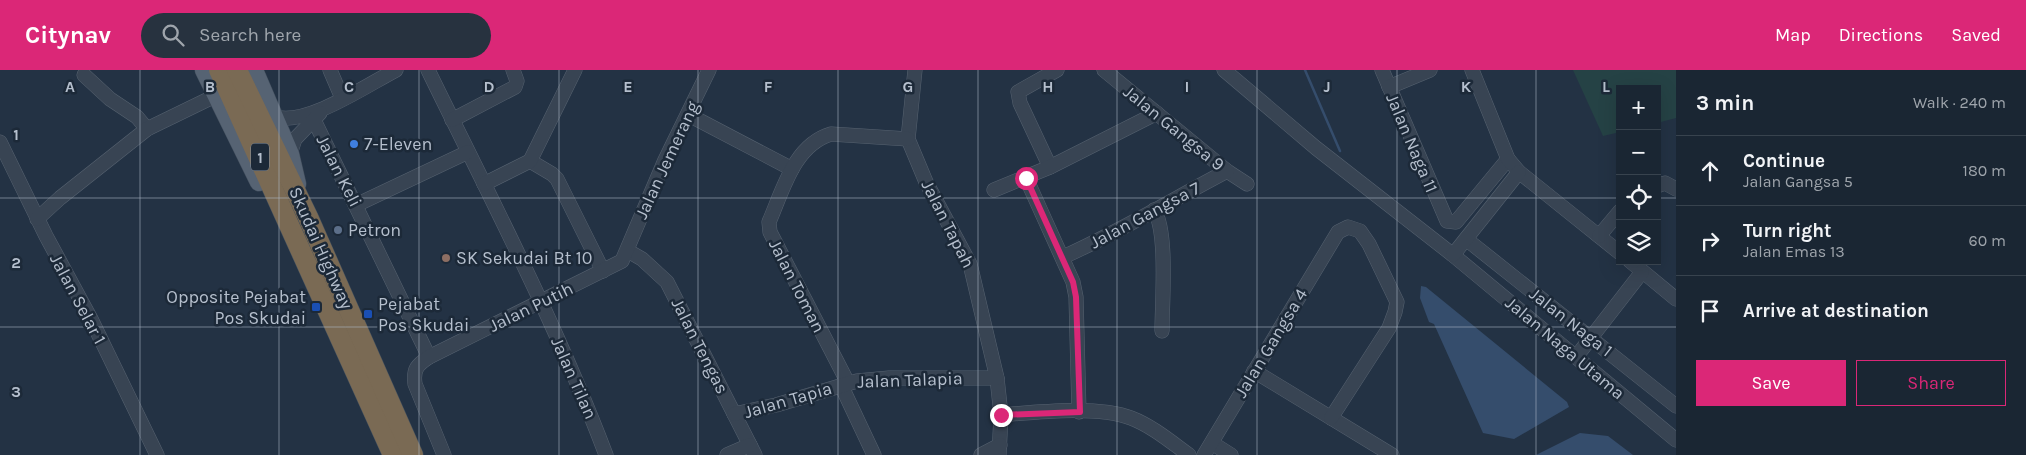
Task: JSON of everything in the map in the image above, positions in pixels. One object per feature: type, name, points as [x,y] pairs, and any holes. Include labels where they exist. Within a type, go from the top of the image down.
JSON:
[{"type":"highway","name":"Skudai Highway","points":[[219,70],[338,334],[364,386],[393,455]]},
{"type":"highway","name":"Skudai Highway","points":[[237,70],[302,203],[413,455]]},
{"type":"main road","points":[[204,70],[275,214],[299,246]]},
{"type":"main road","points":[[254,70],[276,116],[290,154],[302,203]]},
{"type":"street","points":[[330,70],[342,98]]},
{"type":"street","points":[[276,116],[289,120],[324,109],[396,70]]},
{"type":"street","name":"Jalan Tilan","points":[[428,70],[541,302],[586,402],[606,455]]},
{"type":"street","points":[[452,120],[515,87],[517,81],[513,70]]},
{"type":"street","points":[[484,184],[530,161],[575,70]]},
{"type":"street","name":"Jalan Jemerang","points":[[628,251],[665,160],[689,115],[709,70]]},
{"type":"street","name":"Jalan Tapah","points":[[915,70],[908,138],[926,182],[970,264],[997,378],[1001,415],[999,450]]},
{"type":"street","points":[[1050,166],[1020,103],[1018,92],[1057,70]]},
{"type":"street","name":"Jalan Gangsa 9","points":[[1104,70],[1227,171],[1247,184]]},
{"type":"street","name":"Jalan Naga Utama","points":[[1224,70],[1316,148],[1453,256],[1676,440]]},
{"type":"street","name":"Jalan Naga 11","points":[[1382,70],[1446,221],[1456,222],[1508,159]]},
{"type":"street","points":[[1389,87],[1430,70]]},
{"type":"street","points":[[1472,70],[1508,159],[1519,172],[1616,250]]},
{"type":"street","points":[[84,75],[110,99],[137,118],[146,129]]},
{"type":"street","points":[[37,219],[73,186],[146,129],[217,95]]},
{"type":"street","points":[[290,154],[295,139],[324,109]]},
{"type":"street","points":[[994,190],[1026,178],[1157,113]]},
{"type":"street","points":[[689,115],[792,169]]},
{"type":"street","name":"Jalan Keli","points":[[314,120],[429,357]]},
{"type":"street","name":"Jalan Toman","points":[[844,384],[770,232],[769,222],[792,169],[812,143],[831,134],[908,138]]},
{"type":"street","name":"Jalan Selar 1","points":[[0,142],[37,219],[79,296],[157,455]]},
{"type":"street","points":[[356,205],[468,152]]},
{"type":"street","points":[[530,161],[552,174],[557,180],[603,271]]},
{"type":"street","name":"Jalan Gangsa 7","points":[[1063,258],[1115,234],[1154,210],[1227,171]]},
{"type":"street","points":[[1453,256],[1519,172]]},
{"type":"street","points":[[1026,178],[1073,282],[1076,297],[1080,412]]},
{"type":"street","points":[[1661,184],[1665,183],[1676,189]]},
{"type":"street","points":[[1154,210],[1158,216],[1162,233],[1162,331]]},
{"type":"street","points":[[1599,236],[1616,216]]},
{"type":"street","name":"Jalan Gangsa 4","points":[[1208,449],[1338,232],[1348,227],[1360,231],[1369,244],[1396,302],[1395,312],[1389,328],[1331,418]]},
{"type":"street","name":"Jalan Naga 1","points":[[1466,240],[1676,406]]},
{"type":"street","name":"Jalan Putih","points":[[429,357],[603,271],[622,260],[628,251]]},
{"type":"street","name":"Jalan Tengas","points":[[628,251],[642,259],[667,282],[752,450]]},
{"type":"street","points":[[1634,265],[1676,299]]},
{"type":"street","points":[[1576,357],[1642,272]]},
{"type":"street","points":[[429,357],[417,365],[414,374],[414,384],[444,455]]},
{"type":"street","points":[[1254,371],[1392,455]]},
{"type":"street","name":"Jalan Talapia","points":[[874,455],[844,384],[889,378],[997,378]]},
{"type":"street","name":"Jalan Tapia","points":[[734,414],[776,405],[844,384]]},
{"type":"street","points":[[364,386],[382,455]]},
{"type":"street","points":[[1001,415],[1110,412],[1130,417],[1189,455]]},
{"type":"street","points":[[1208,449],[1231,455]]},
{"type":"street","points":[[727,455],[752,450]]},
{"type":"street","points":[[981,455],[999,450]]},
{"type":"green space","points":[[1573,70],[1676,70],[1676,118],[1661,122],[1661,85],[1616,85],[1616,133],[1603,136]]},
{"type":"water","points":[[1421,286],[1426,287],[1567,402],[1569,407],[1514,439],[1483,433],[1434,324],[1429,322],[1420,298]]},
{"type":"water","points":[[1580,433],[1608,436],[1633,455],[1536,455]]},
{"type":"waterway","points":[[1305,70],[1340,151]]},
{"type":"place","name":"7-Eleven","points":[[354,144]]},
{"type":"place","name":"Petron","points":[[338,230]]},
{"type":"place","name":"SK Sekudai Bt 10","points":[[446,258]]},
{"type":"place","name":"Opposite Pejabat Pos Skudai","points":[[316,307]]},
{"type":"place","name":"Pejabat Pos Skudai","points":[[368,314]]},
{"type":"route","points":[[1001,415],[1036,412],[1080,412],[1076,297],[1073,282],[1026,178]]}]
